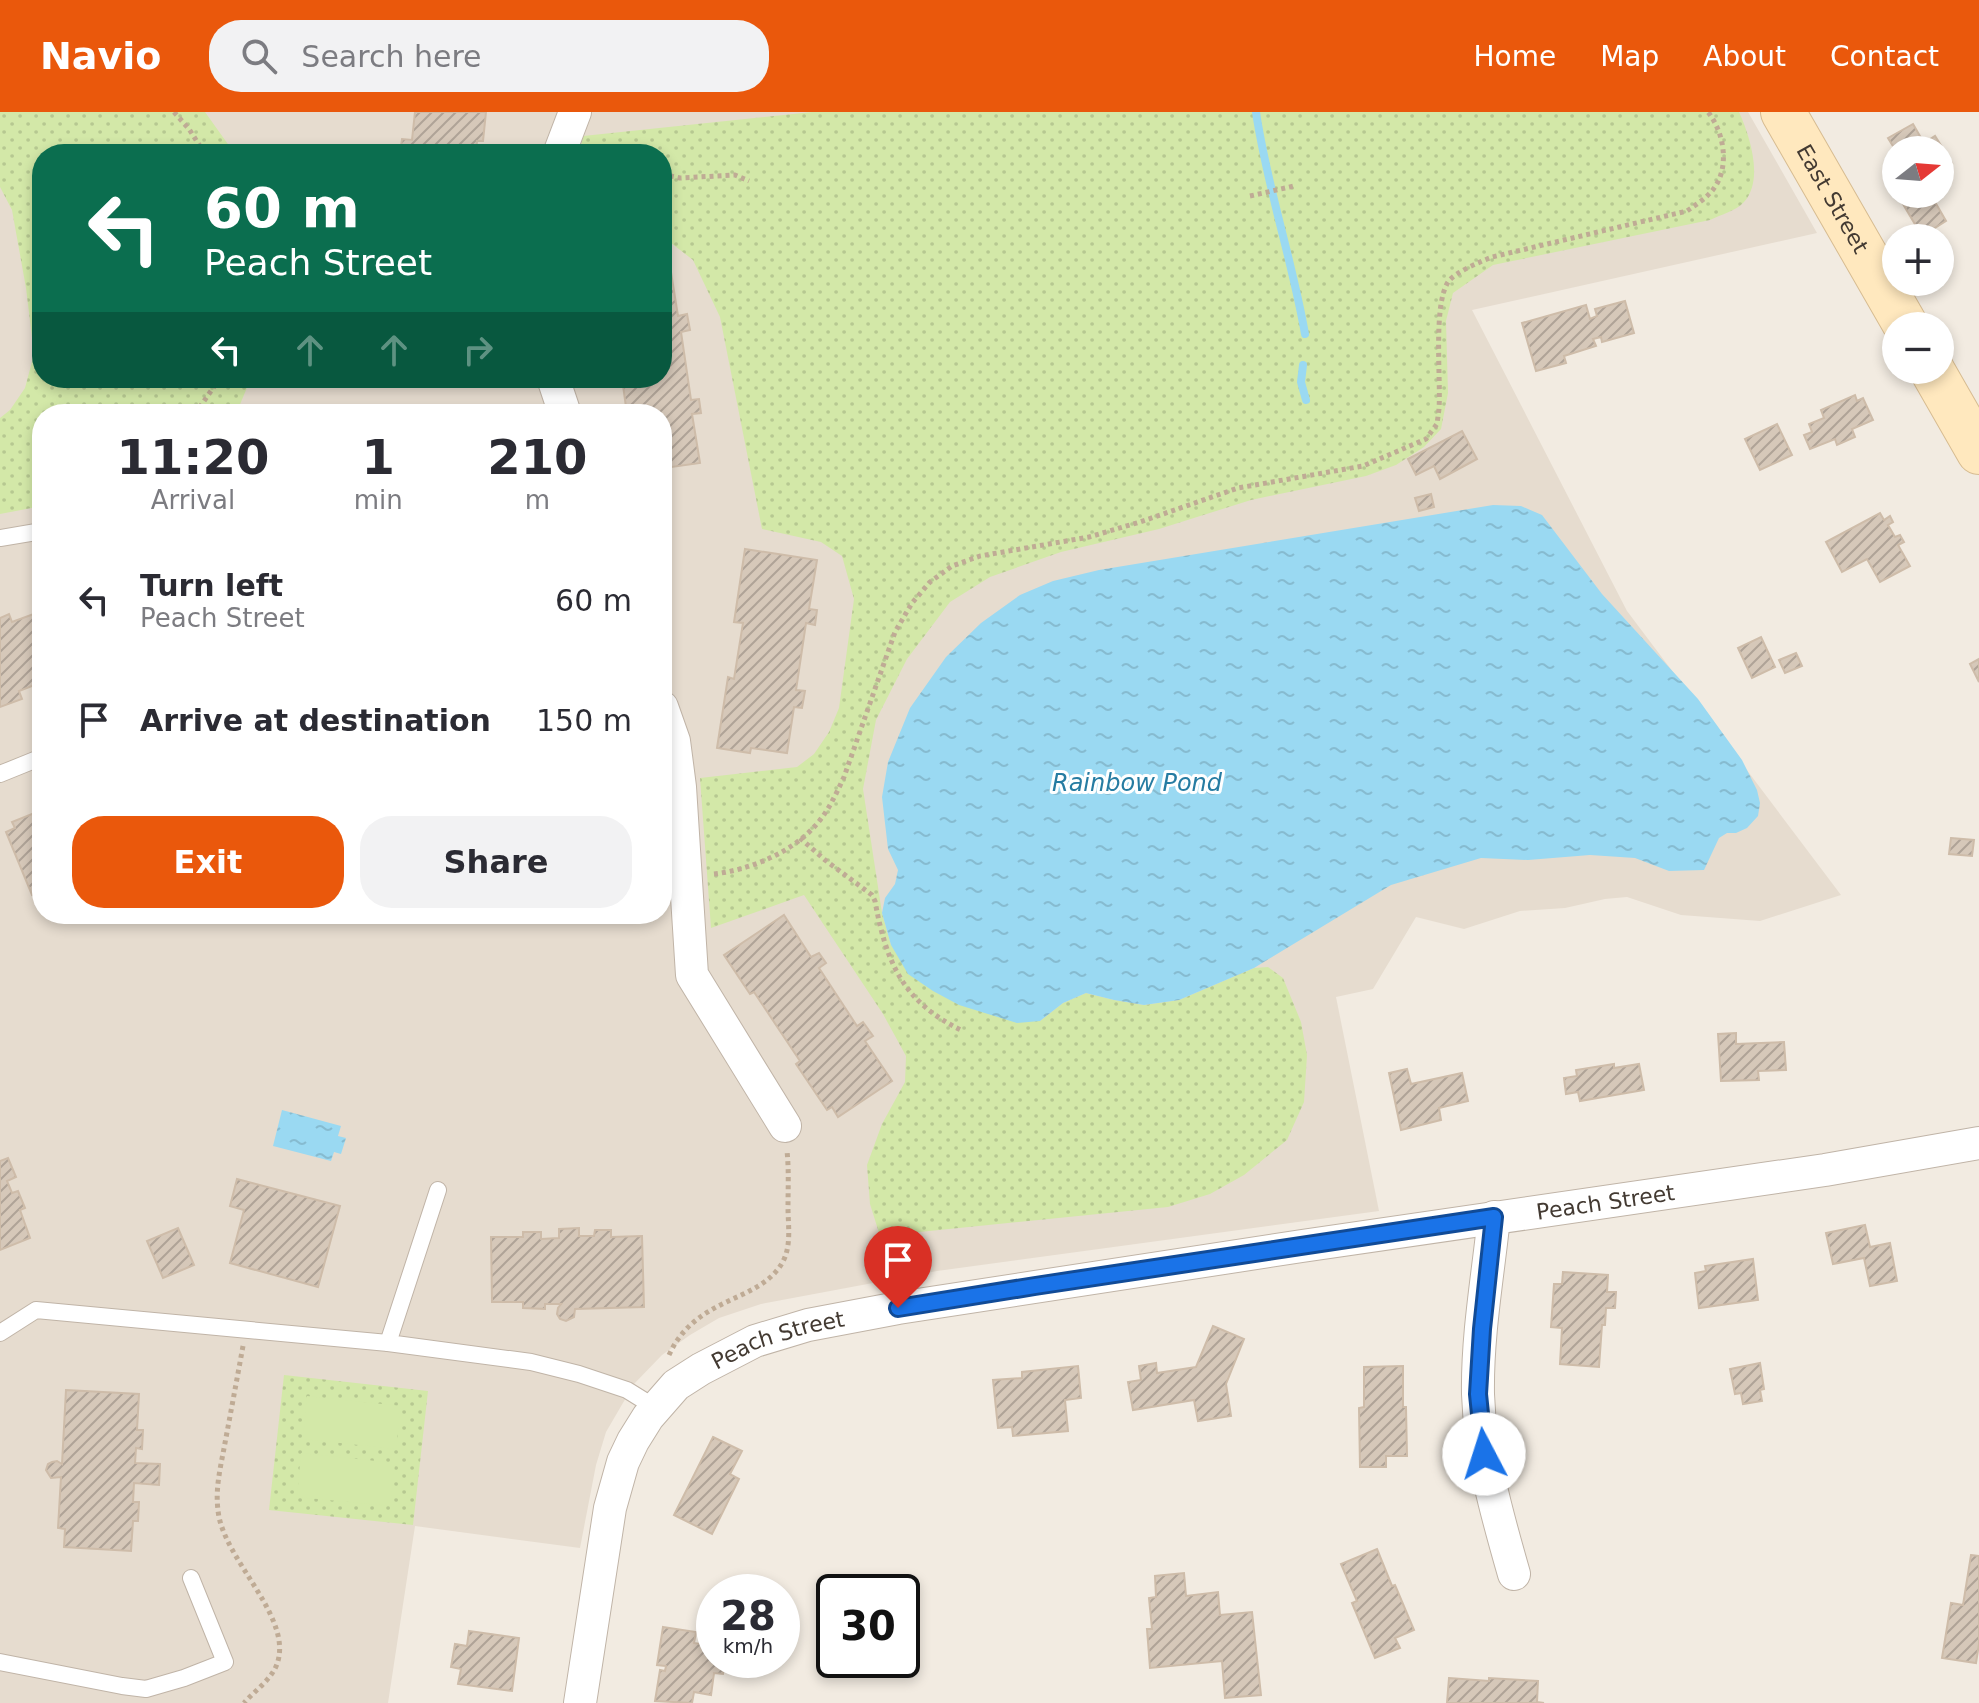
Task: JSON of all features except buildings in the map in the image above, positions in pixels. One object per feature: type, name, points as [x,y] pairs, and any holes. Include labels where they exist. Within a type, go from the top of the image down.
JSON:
[{"type":"main road","name":"East Street","points":[[1783,112],[1898,312]]},
{"type":"main road","points":[[1940,384],[1979,452]]},
{"type":"street","points":[[563,144],[575,112]]},
{"type":"street","points":[[672,735],[682,804],[691,968],[695,982],[785,1126]]},
{"type":"street","name":"Peach Street","points":[[580,1703],[610,1508],[628,1451],[648,1417],[665,1398],[701,1369],[755,1341],[808,1325],[1035,1286],[1825,1170],[1979,1143]]},
{"type":"street","points":[[1494,1217],[1478,1394],[1484,1454],[1496,1514],[1514,1574]]},
{"type":"lane","points":[[0,538],[32,533]]},
{"type":"lane","points":[[0,774],[32,761]]},
{"type":"lane","points":[[388,1343],[438,1190]]},
{"type":"lane","points":[[0,1333],[36,1310],[388,1343],[531,1362],[665,1398]]},
{"type":"lane","points":[[0,1662],[146,1689],[225,1662],[191,1578]]},
{"type":"path","points":[[174,112],[199,144]]},
{"type":"path","points":[[686,876],[720,874],[761,862],[792,845],[814,827],[834,799],[844,777],[895,632],[912,603],[930,582],[952,566],[980,556],[1089,537],[1238,488],[1363,466],[1426,439],[1437,424],[1439,311],[1448,281],[1492,257],[1687,211],[1711,193],[1722,169],[1723,139],[1708,112]]},
{"type":"path","points":[[672,176],[735,175],[749,181]]},
{"type":"path","points":[[1250,196],[1294,186]]},
{"type":"path","points":[[800,838],[872,895],[888,954],[903,984],[943,1021],[961,1030]]},
{"type":"path","points":[[665,1398],[669,1353],[683,1332],[710,1310],[766,1281],[777,1271],[786,1255],[789,1237],[785,1126]]},
{"type":"path","points":[[244,1703],[269,1678],[278,1662],[280,1639],[224,1533],[218,1512],[221,1464],[246,1330]]},
{"type":"shaded area","points":[[0,112],[1748,112],[1817,233],[1472,310],[1627,611],[1841,895],[1760,921],[1681,915],[1627,897],[1565,908],[1520,911],[1464,929],[1416,917],[1373,989],[1336,997],[1379,1211],[937,1271],[761,1304],[719,1318],[662,1355],[634,1384],[606,1432],[596,1465],[580,1548],[415,1526],[388,1703],[0,1703]]},
{"type":"green space","points":[[0,112],[205,112],[228,144],[32,144],[32,338],[12,210],[0,187]]},
{"type":"green space","points":[[812,112],[1739,112],[1751,145],[1754,170],[1750,193],[1737,208],[1710,220],[1493,265],[1453,293],[1446,321],[1448,393],[1441,429],[1424,447],[1396,465],[1366,476],[1251,500],[1159,529],[1061,552],[990,577],[950,602],[907,659],[876,720],[863,789],[882,913],[891,945],[1040,1021],[1063,1003],[1086,993],[1144,1005],[1179,1000],[1254,968],[1268,967],[1283,978],[1301,1022],[1307,1055],[1304,1102],[1287,1140],[1244,1175],[1210,1194],[1168,1207],[880,1236],[870,1204],[867,1165],[882,1124],[905,1082],[906,1056],[883,1014],[804,895],[711,928],[700,778],[797,767],[814,754],[829,732],[839,708],[854,599],[842,556],[821,542],[762,529],[720,317],[693,260],[672,244],[672,144],[581,144],[583,136]]},
{"type":"green space","points":[[32,362],[32,388],[247,388],[240,404],[32,404],[32,508],[0,514],[0,418],[10,410],[25,388]]},
{"type":"green space","points":[[284,1375],[428,1391],[413,1525],[269,1510]]},
{"type":"green space","points":[[307,1396],[401,1406],[396,1449],[303,1439]]},
{"type":"green space","points":[[301,1453],[395,1463],[390,1506],[297,1497]]},
{"type":"water","name":"Rainbow Pond","points":[[1493,505],[1521,506],[1542,515],[1602,594],[1698,699],[1742,760],[1757,790],[1760,803],[1758,816],[1747,828],[1719,838],[1704,870],[1669,871],[1635,858],[1590,855],[1528,860],[1481,858],[1391,885],[1254,968],[1179,1000],[1144,1005],[1086,993],[1063,1003],[1040,1021],[1017,1023],[959,1005],[908,974],[891,945],[882,913],[885,898],[895,884],[898,870],[888,849],[882,797],[888,762],[910,708],[946,657],[981,623],[1020,595],[1053,581],[1099,570]]},
{"type":"water","points":[[282,1110],[341,1126],[338,1136],[346,1138],[341,1154],[334,1152],[331,1161],[273,1146]]},
{"type":"waterway","points":[[1256,112],[1305,334]]},
{"type":"waterway","points":[[1303,365],[1301,382],[1306,400]]},
{"type":"route","points":[[898,1308],[1494,1217],[1478,1394],[1484,1454]]}]
